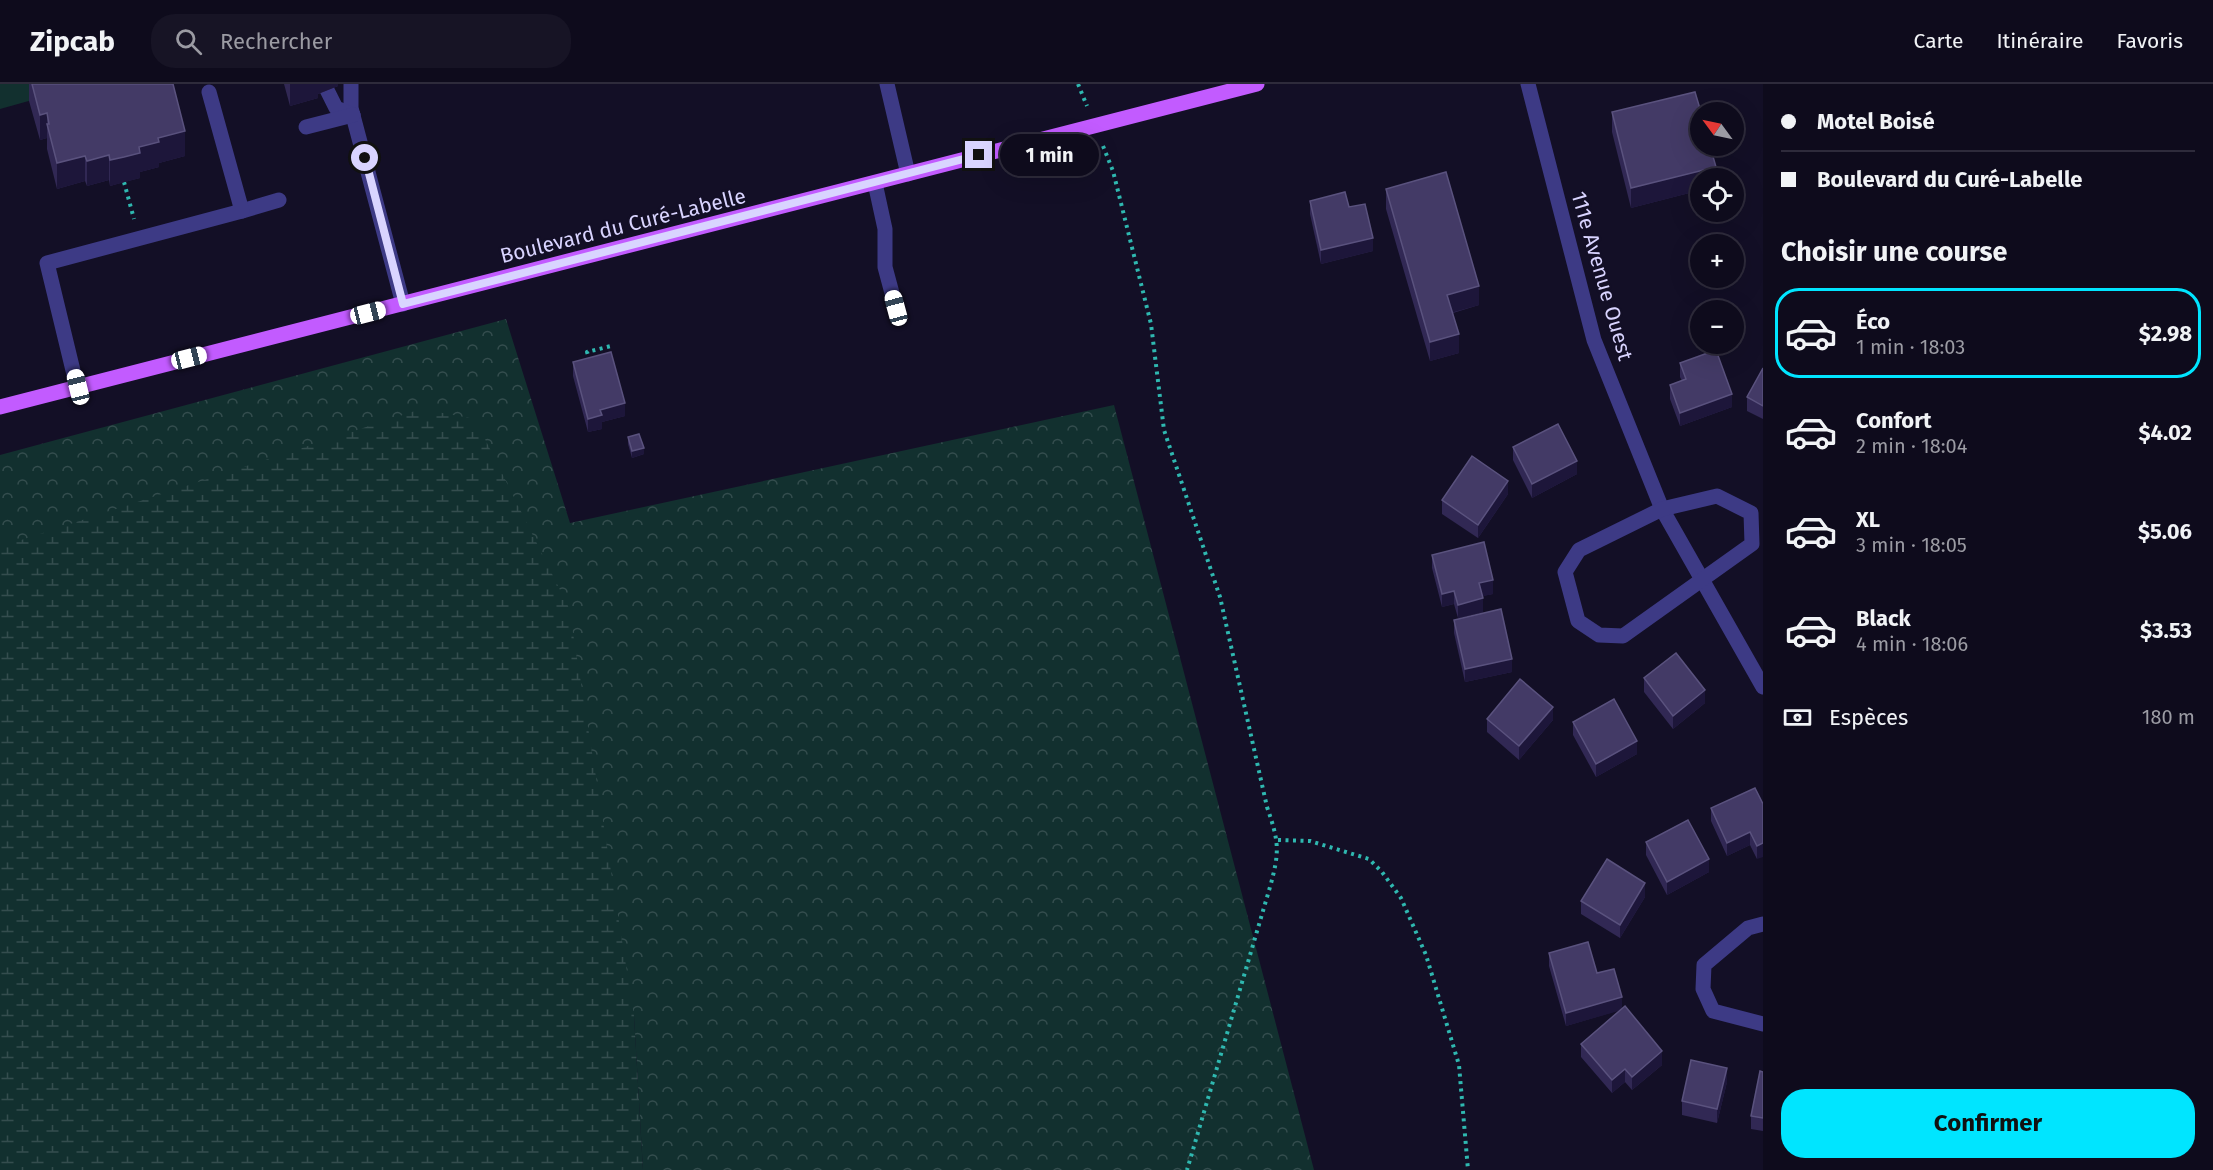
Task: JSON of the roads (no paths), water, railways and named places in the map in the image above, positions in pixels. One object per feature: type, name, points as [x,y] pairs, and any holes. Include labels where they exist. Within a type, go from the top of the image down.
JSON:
[{"type":"main road","name":"Boulevard du Curé-Labelle","points":[[0,407],[1257,84]]},
{"type":"street","points":[[351,84],[353,115],[403,304]]},
{"type":"street","points":[[887,84],[908,174]]},
{"type":"street","name":"111e Avenue Ouest","points":[[1528,84],[1594,340],[1662,509],[1763,687]]},
{"type":"street","points":[[327,90],[336,108],[353,115]]},
{"type":"street","points":[[209,93],[242,211]]},
{"type":"street","points":[[306,127],[353,115]]},
{"type":"street","points":[[874,183],[885,229],[885,267],[896,308]]},
{"type":"street","points":[[78,387],[47,263],[279,200]]},
{"type":"street","points":[[1717,496],[1751,513],[1752,544],[1623,636],[1599,635],[1578,621],[1565,572],[1579,550],[1662,509],[1717,496]]},
{"type":"street","points":[[1763,924],[1748,928],[1704,964],[1703,989],[1713,1011],[1763,1024]]}]
